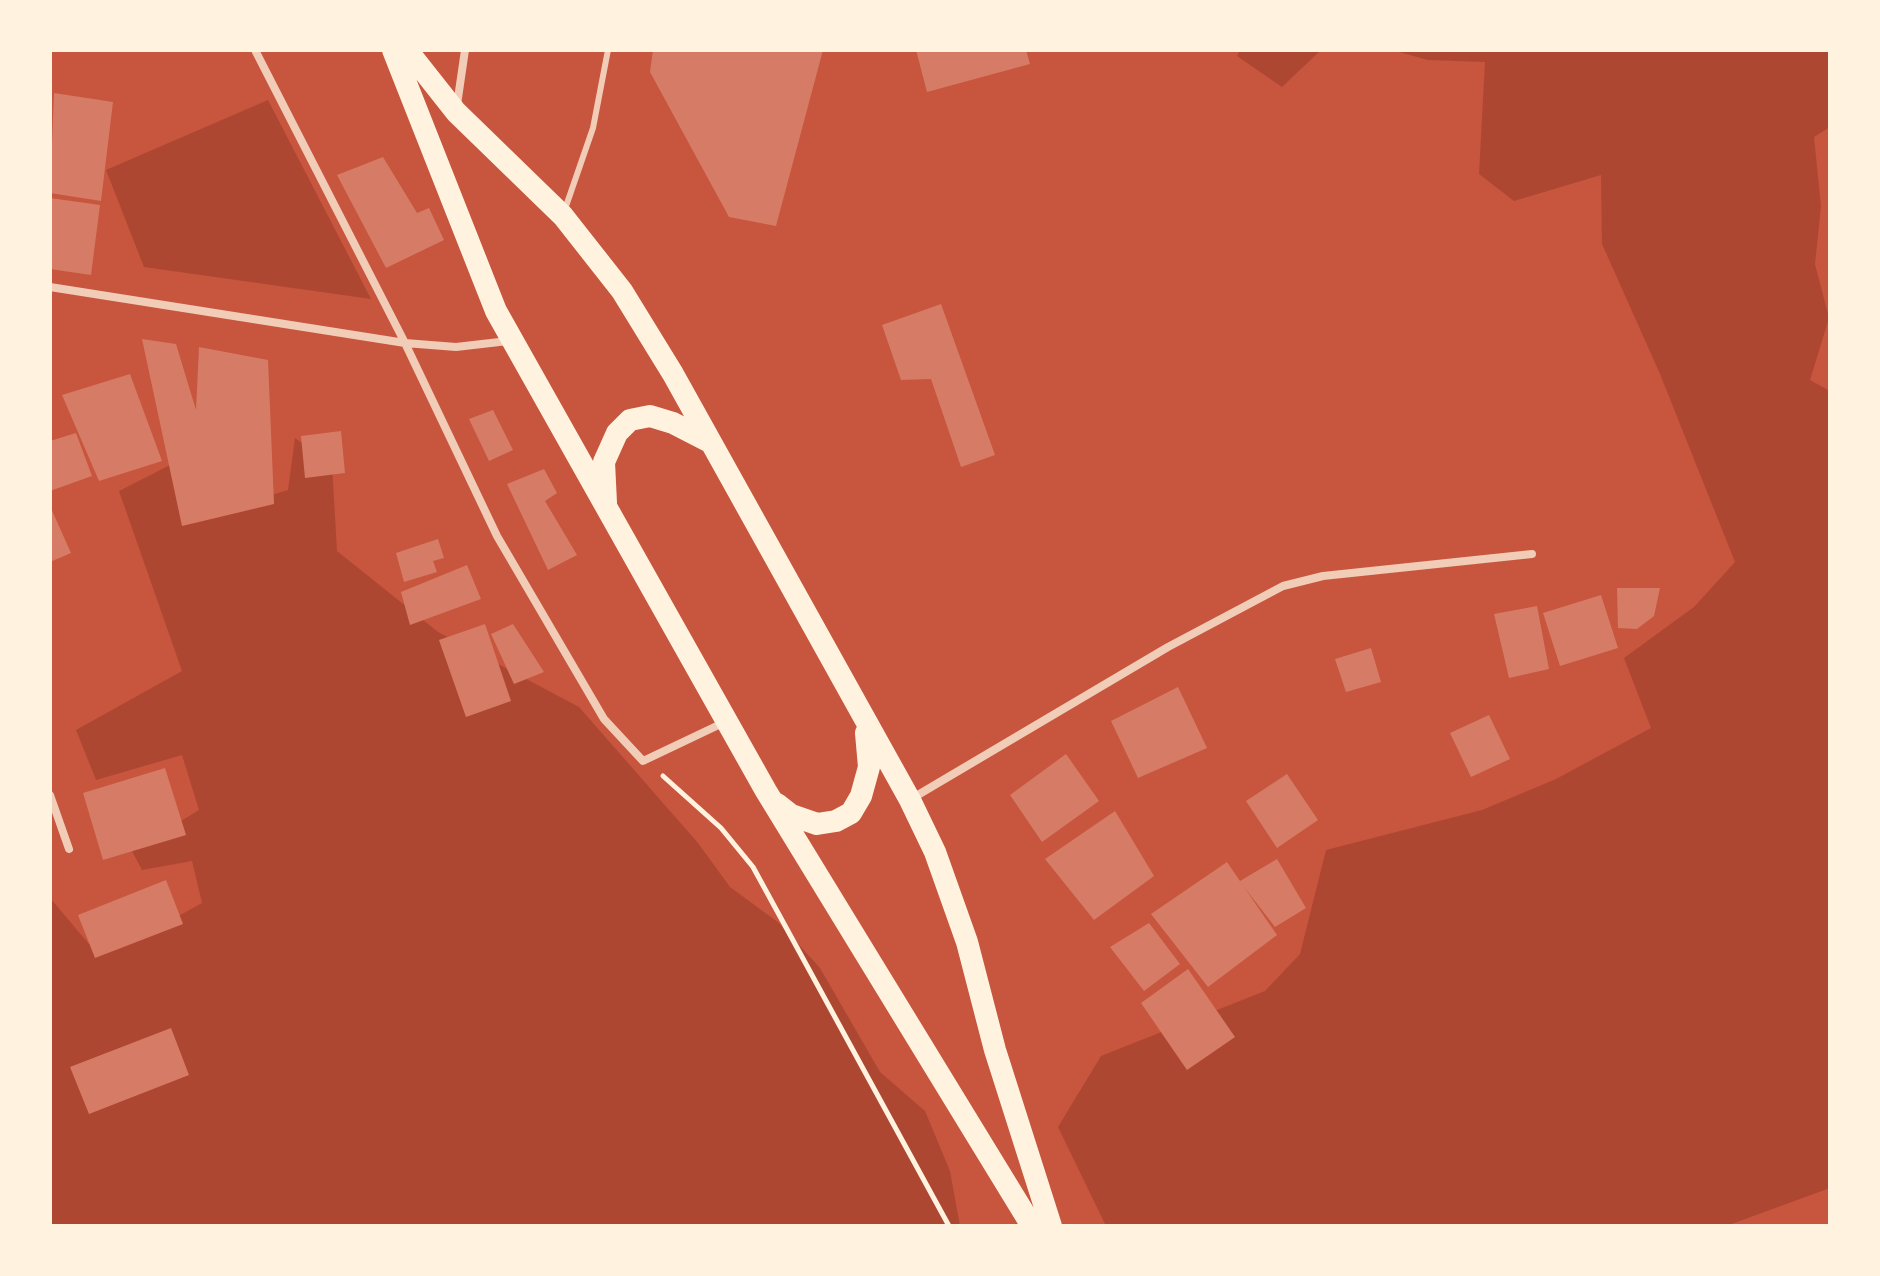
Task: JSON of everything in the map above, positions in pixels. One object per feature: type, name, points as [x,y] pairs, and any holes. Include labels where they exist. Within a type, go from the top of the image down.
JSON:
[{"type":"highway","points":[[393,50],[475,260],[512,340],[766,791],[1032,1226]]},
{"type":"highway","points":[[407,50],[456,112],[563,216],[622,291],[673,374],[864,724],[910,800],[935,852],[967,942],[995,1050],[1051,1226]]},
{"type":"highway","points":[[607,510],[604,462],[617,433],[630,420],[650,416],[673,423],[708,441]]},
{"type":"highway","points":[[766,791],[777,804],[805,821],[825,824],[845,817],[857,806],[866,782],[869,767],[864,724]]},
{"type":"street","points":[[255,50],[405,343],[497,536],[604,719],[643,761],[727,721]]},
{"type":"street","points":[[456,112],[465,50]]},
{"type":"street","points":[[50,287],[405,343],[456,347],[512,340]]},
{"type":"street","points":[[910,800],[1168,647],[1283,586],[1323,576],[1532,554]]},
{"type":"street","points":[[50,795],[69,849]]},
{"type":"lane","points":[[563,216],[593,128],[608,50]]},
{"type":"path","points":[[643,761],[685,792],[753,867],[949,1226]]},
{"type":"shaded area","points":[[1240,50],[1321,50],[1282,87],[1237,56]]},
{"type":"shaded area","points":[[1392,50],[1830,50],[1830,127],[1814,137],[1821,206],[1815,264],[1829,318],[1810,380],[1830,391],[1830,1188],[1726,1226],[1106,1226],[1058,1127],[1101,1056],[1265,991],[1300,954],[1326,850],[1482,810],[1556,779],[1651,728],[1624,658],[1694,607],[1735,562],[1660,374],[1602,244],[1601,175],[1514,201],[1479,174],[1485,62],[1428,60]]},
{"type":"shaded area","points":[[268,100],[371,299],[144,267],[106,170]]},
{"type":"shaded area","points":[[295,438],[332,464],[337,551],[438,632],[579,707],[698,843],[730,887],[779,923],[820,968],[880,1072],[925,1111],[950,1171],[960,1226],[50,1226],[50,898],[89,944],[128,944],[202,903],[192,861],[142,870],[132,851],[199,810],[182,755],[96,780],[76,730],[182,671],[119,491],[186,457],[210,514],[288,490]]},
{"type":"building","points":[[653,50],[823,50],[776,226],[729,217],[650,72]]},
{"type":"building","points":[[916,50],[1026,50],[1030,64],[927,92]]},
{"type":"building","points":[[54,93],[113,102],[101,201],[50,193]]},
{"type":"building","points":[[383,157],[417,213],[429,208],[444,240],[386,268],[337,175]]},
{"type":"building","points":[[50,198],[100,205],[91,275],[50,269]]},
{"type":"building","points":[[941,304],[995,455],[961,467],[931,379],[901,380],[882,325]]},
{"type":"building","points":[[142,339],[176,344],[196,410],[199,347],[268,360],[274,504],[182,526]]},
{"type":"building","points":[[130,374],[162,461],[99,481],[62,395]]},
{"type":"building","points":[[493,410],[513,450],[489,461],[469,419]]},
{"type":"building","points":[[341,431],[345,473],[305,478],[301,436]]},
{"type":"building","points":[[76,433],[92,476],[50,491],[50,441]]},
{"type":"building","points":[[544,469],[557,493],[545,501],[577,555],[548,570],[507,484]]},
{"type":"building","points":[[50,506],[71,553],[50,562]]},
{"type":"building","points":[[438,539],[444,558],[433,561],[437,572],[404,582],[396,553]]},
{"type":"building","points":[[467,565],[481,599],[410,625],[401,592]]},
{"type":"building","points":[[1617,588],[1660,588],[1654,616],[1637,629],[1618,628]]},
{"type":"building","points":[[1601,595],[1618,648],[1560,666],[1543,613]]},
{"type":"building","points":[[1537,606],[1549,669],[1509,678],[1494,614]]},
{"type":"building","points":[[485,624],[511,701],[466,717],[439,640]]},
{"type":"building","points":[[513,624],[544,672],[514,684],[491,634]]},
{"type":"building","points":[[1371,648],[1381,682],[1346,692],[1335,659]]},
{"type":"building","points":[[1178,687],[1207,748],[1138,778],[1111,721]]},
{"type":"building","points":[[1489,715],[1510,759],[1471,777],[1450,733]]},
{"type":"building","points":[[1066,754],[1099,801],[1042,842],[1010,795]]},
{"type":"building","points":[[165,768],[186,835],[103,860],[83,793]]},
{"type":"building","points":[[1287,774],[1318,820],[1277,848],[1246,801]]},
{"type":"building","points":[[1115,811],[1154,876],[1094,920],[1045,859]]},
{"type":"building","points":[[1277,859],[1306,908],[1275,927],[1244,887],[1277,935],[1208,987],[1151,914],[1227,862],[1240,881]]},
{"type":"building","points":[[166,880],[183,924],[95,958],[78,915]]},
{"type":"building","points":[[1149,923],[1180,964],[1144,991],[1110,947]]},
{"type":"building","points":[[1188,969],[1235,1037],[1187,1070],[1141,1003]]},
{"type":"building","points":[[171,1028],[189,1075],[89,1114],[70,1067]]}]
